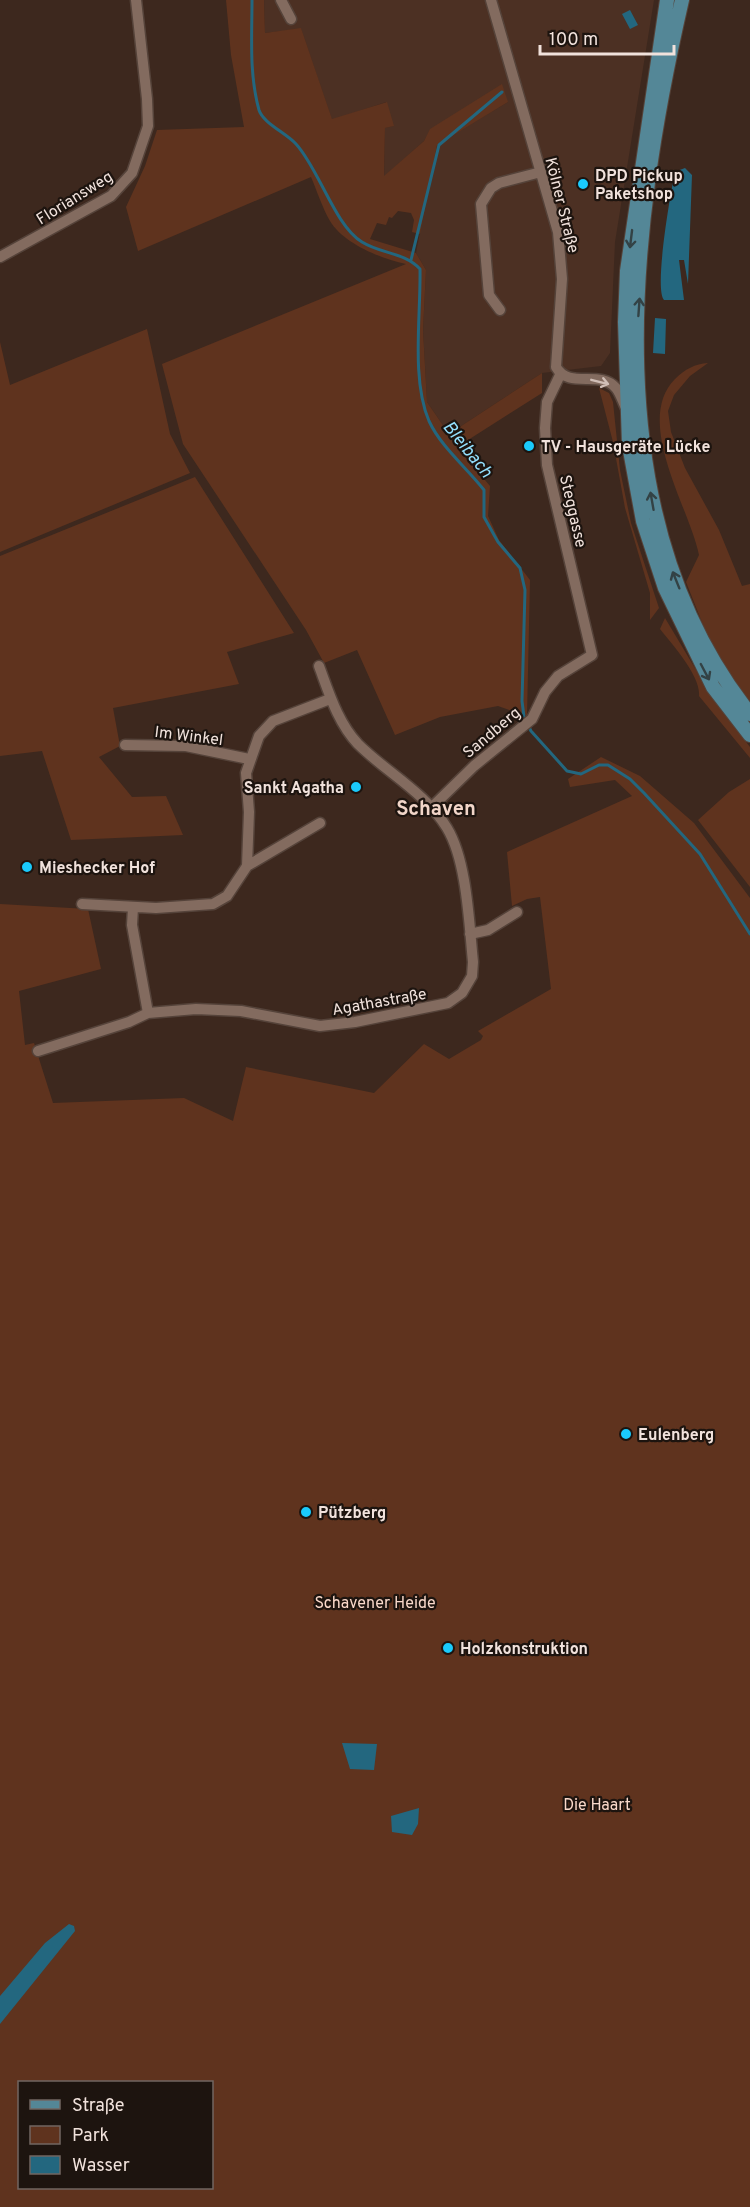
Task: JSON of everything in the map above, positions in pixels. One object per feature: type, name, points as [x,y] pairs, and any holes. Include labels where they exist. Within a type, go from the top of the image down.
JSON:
[{"type":"main road","points":[[667,0],[627,271],[625,322],[627,410],[632,476],[643,521],[678,620],[713,687],[750,735]]},
{"type":"main road","points":[[682,0],[666,71],[646,198],[637,327],[643,445],[654,510],[667,558],[707,650],[728,685],[750,714]]},
{"type":"street","name":"Floriansweg","points":[[0,257],[111,196],[125,184],[132,173],[148,126],[136,0]]},
{"type":"street","points":[[281,0],[291,19]]},
{"type":"street","name":"Kölner Straße","points":[[491,0],[541,172],[562,257],[561,314],[555,359],[560,375]]},
{"type":"street","points":[[500,310],[489,295],[481,204],[490,188],[499,183],[541,172]]},
{"type":"street","points":[[560,375],[567,378],[604,380],[616,388],[627,410]]},
{"type":"street","name":"Steggasse","points":[[560,375],[547,402],[545,428],[548,465],[591,655]]},
{"type":"street","name":"Sandberg","points":[[432,807],[474,766],[528,722],[550,684],[566,670],[591,655]]},
{"type":"street","name":"Agathastraße","points":[[38,1051],[129,1022],[148,1013],[196,1009],[241,1011],[320,1026],[355,1022],[448,1003],[462,993],[472,976],[470,934],[459,860],[449,831],[432,807],[356,742],[330,699],[319,666]]},
{"type":"street","points":[[247,866],[249,812],[246,773],[249,759],[259,736],[273,720],[330,699]]},
{"type":"street","name":"Im Winkel","points":[[125,745],[186,746],[249,759]]},
{"type":"street","points":[[82,904],[133,908],[213,904],[227,896],[247,866],[320,823]]},
{"type":"street","points":[[133,908],[132,926],[148,1013]]},
{"type":"street","points":[[470,934],[488,930],[517,912]]},
{"type":"shaded area","points":[[264,0],[654,0],[615,242],[610,353],[601,366],[542,373],[449,434],[427,402],[423,330],[426,270],[416,253],[437,144],[508,102],[431,129],[424,141],[384,177],[385,128],[393,126],[386,102],[332,120],[301,29],[265,33]]},
{"type":"green space","points":[[226,0],[264,0],[265,33],[301,28],[332,119],[387,102],[394,126],[385,128],[384,176],[424,141],[430,129],[502,84],[508,102],[437,145],[420,234],[412,232],[414,220],[411,213],[398,211],[392,218],[389,217],[386,225],[377,223],[370,239],[416,253],[426,270],[423,330],[427,402],[449,434],[542,373],[542,393],[457,447],[490,486],[488,516],[499,540],[530,580],[527,716],[498,706],[440,717],[395,735],[357,650],[324,663],[306,630],[183,444],[162,364],[406,264],[364,249],[336,229],[322,205],[311,177],[138,251],[126,207],[145,166],[157,130],[244,127],[231,55]]},
{"type":"green space","points":[[147,329],[170,434],[190,473],[0,552],[0,342],[10,385]]},
{"type":"green space","points":[[708,363],[690,376],[674,395],[668,411],[671,432],[685,468],[719,530],[742,586],[750,584],[750,703],[711,645],[686,582],[699,555],[668,466],[662,441],[660,418],[664,397],[675,379],[683,372],[694,366]]},
{"type":"green space","points":[[599,388],[609,393],[613,402],[620,470],[631,523],[659,608],[650,620],[650,593],[625,508],[613,442]]},
{"type":"green space","points":[[195,477],[294,633],[227,652],[239,684],[113,708],[120,746],[99,757],[132,797],[166,796],[183,835],[71,840],[42,751],[0,756],[0,556]]},
{"type":"green space","points":[[665,618],[714,700],[750,747],[750,758],[699,696],[691,670],[660,629]]},
{"type":"green space","name":"Schavener Heide","points":[[601,757],[640,776],[694,823],[750,898],[750,2207],[0,2207],[0,904],[88,909],[101,969],[19,991],[25,1045],[34,1043],[53,1103],[184,1098],[233,1121],[246,1067],[374,1093],[424,1044],[449,1059],[481,1040],[483,1036],[478,1031],[551,989],[540,897],[527,899],[512,906],[507,852],[632,796],[615,780],[570,787],[568,779]]},
{"type":"green space","points":[[750,779],[750,887],[698,820],[729,792]]},
{"type":"water","points":[[630,10],[638,25],[630,29],[622,14]]},
{"type":"water","points":[[685,168],[692,175],[688,284],[684,260],[679,260],[684,300],[664,300],[661,292],[661,279],[669,203],[674,177],[677,171]]},
{"type":"water","points":[[655,318],[666,319],[665,354],[653,353]]},
{"type":"water","points":[[342,1743],[377,1744],[374,1770],[350,1769]]},
{"type":"water","points":[[419,1808],[418,1824],[412,1835],[392,1832],[391,1816]]},
{"type":"water","points":[[69,1924],[74,1926],[75,1931],[0,2024],[0,1996],[45,1943]]},
{"type":"waterway","name":"Bleibach","points":[[252,0],[252,69],[261,115],[296,144],[335,211],[352,234],[369,246],[407,259],[420,269],[418,347],[423,404],[429,421],[440,440],[484,490],[484,517],[498,542],[520,568],[525,590],[522,701],[524,717],[531,731],[567,771],[581,774],[599,765],[608,765],[630,779],[700,854],[750,934]]},
{"type":"waterway","points":[[411,260],[439,145],[502,92]]},
{"type":"place","name":"DPD Pickup Paketshop","points":[[583,184]]},
{"type":"place","name":"TV - Hausgeräte Lücke","points":[[529,446]]},
{"type":"place","name":"Sankt Agatha","points":[[356,787]]},
{"type":"place","name":"Mieshecker Hof","points":[[27,867]]},
{"type":"place","name":"Eulenberg","points":[[626,1434]]},
{"type":"place","name":"Pützberg","points":[[306,1512]]},
{"type":"place","name":"Holzkonstruktion","points":[[448,1648]]},
{"type":"district","name":"Schaven","points":[[436,808]]},
{"type":"park label","name":"Die Haart","points":[[597,1804]]}]
